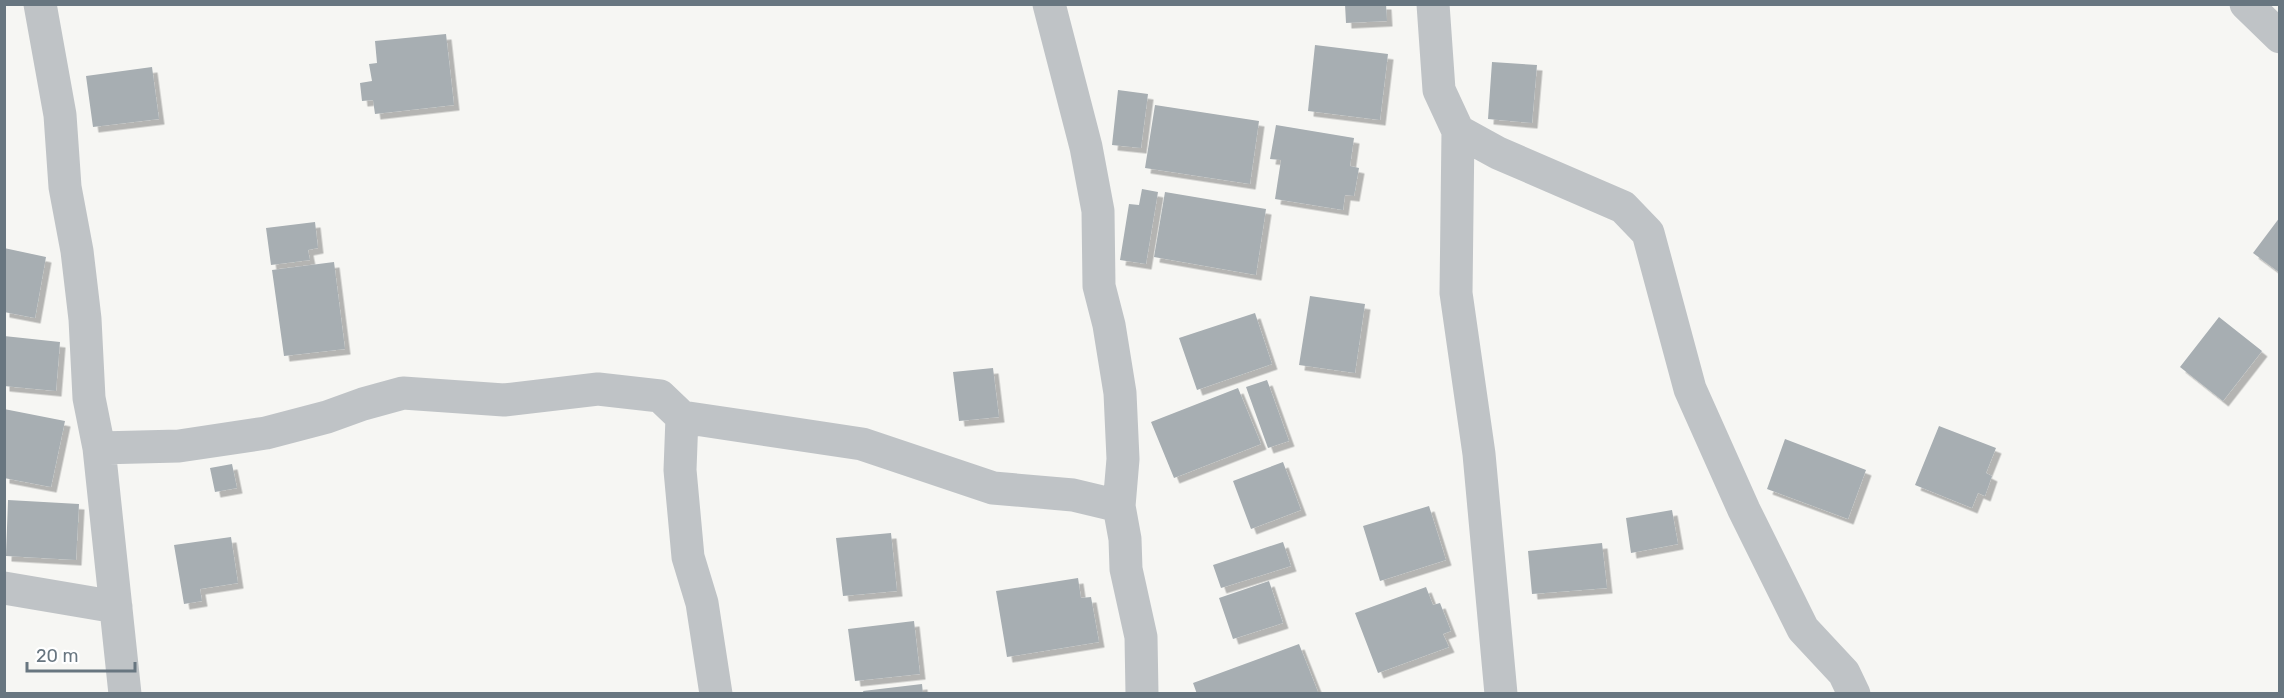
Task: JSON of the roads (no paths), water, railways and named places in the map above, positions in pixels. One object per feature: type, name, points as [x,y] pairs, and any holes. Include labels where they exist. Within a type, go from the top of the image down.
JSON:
[{"type":"street","points":[[40,4],[60,115],[65,187],[77,251],[89,398],[99,448],[125,693]]},
{"type":"street","points":[[1049,4],[1086,147],[1098,211],[1099,286],[1109,325],[1120,393],[1123,459],[1119,506],[1125,539],[1128,578],[1141,638],[1142,693]]},
{"type":"street","points":[[1433,4],[1439,90],[1458,131],[1456,293],[1479,454],[1501,693]]},
{"type":"street","points":[[2248,5],[2280,37]]},
{"type":"street","points":[[1458,131],[1498,153],[1623,207],[1648,233],[1690,389],[1744,510],[1803,629],[1844,673],[1854,693]]},
{"type":"street","points":[[99,448],[179,446],[266,433],[403,393],[504,400],[598,388],[660,396],[682,417],[862,444],[993,488],[1072,495],[1119,506]]},
{"type":"street","points":[[682,417],[680,470],[688,557],[702,603],[716,693]]},
{"type":"street","points":[[4,588],[116,607]]}]
